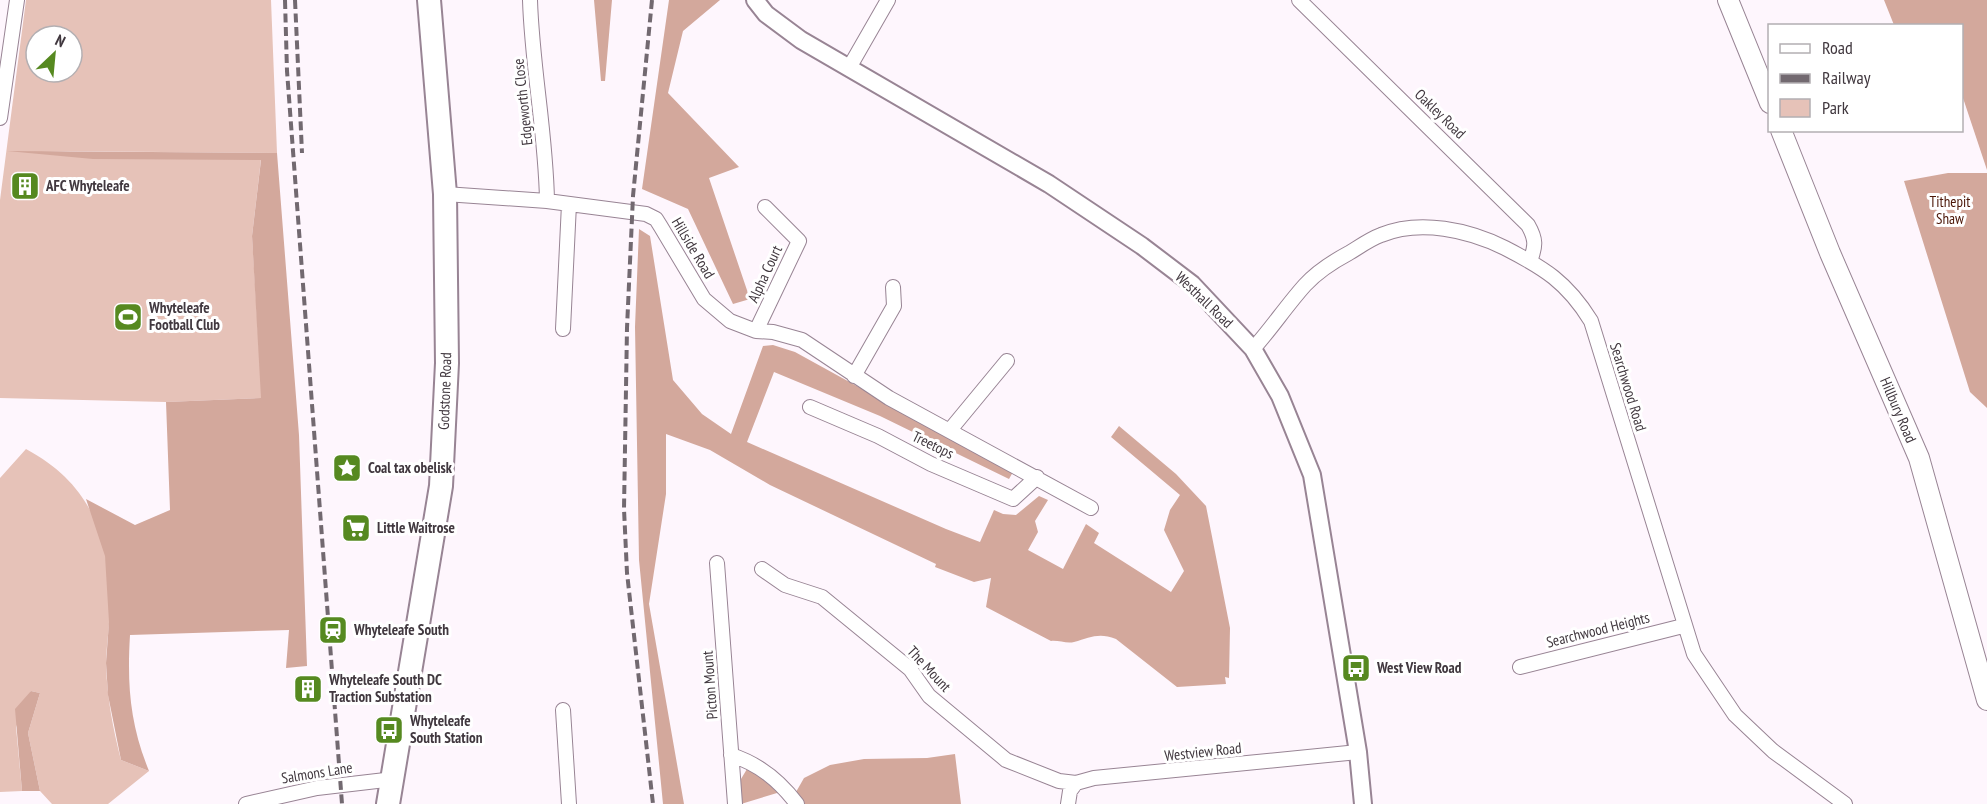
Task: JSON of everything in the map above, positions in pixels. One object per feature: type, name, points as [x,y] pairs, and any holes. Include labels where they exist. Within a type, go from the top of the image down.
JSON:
[{"type":"highway","name":"Godstone Road","points":[[388,804],[394,779],[441,486],[447,363],[445,194],[429,0]]},
{"type":"highway","name":"Godstone Road","points":[[394,779],[397,804]]},
{"type":"main road","points":[[1728,0],[1768,98]]},
{"type":"main road","name":"Hillbury Road","points":[[1782,132],[1830,254],[1919,458],[1954,591],[1987,700]]},
{"type":"street","points":[[0,118],[17,0]]},
{"type":"street","name":"Edgeworth Close","points":[[530,0],[537,96],[545,148],[547,201]]},
{"type":"street","name":"Westhall Road","points":[[755,0],[766,14],[801,40],[1049,183],[1143,246],[1192,284],[1253,349],[1280,396],[1312,475],[1358,752],[1363,804]]},
{"type":"street","points":[[849,68],[888,0]]},
{"type":"street","name":"Oakley Road","points":[[1299,0],[1528,225],[1535,237],[1536,247],[1530,261]]},
{"type":"street","name":"Hillside Road","points":[[445,194],[547,201],[646,214],[656,219],[704,299],[730,321],[756,332],[773,332],[802,340],[854,376],[1091,508]]},
{"type":"street","points":[[563,329],[569,204]]},
{"type":"street","name":"Alpha Court","points":[[756,332],[799,241],[765,207]]},
{"type":"street","name":"Searchwood Road","points":[[1253,349],[1306,284],[1336,260],[1381,235],[1404,228],[1437,228],[1463,232],[1497,244],[1551,273],[1568,288],[1591,321],[1683,626],[1694,654],[1735,715],[1773,751],[1845,804]]},
{"type":"street","points":[[854,376],[894,306],[894,287]]},
{"type":"street","points":[[950,430],[1007,361]]},
{"type":"street","name":"Treetops","points":[[810,407],[878,436],[931,464],[1013,499],[1036,477]]},
{"type":"street","name":"Picton Mount","points":[[717,563],[735,804]]},
{"type":"street","name":"The Mount","points":[[762,569],[785,585],[822,597],[910,669],[929,696],[1006,760],[1059,781],[1076,783]]},
{"type":"street","name":"Searchwood Heights","points":[[1520,667],[1683,626]]},
{"type":"street","points":[[563,710],[569,804]]},
{"type":"street","name":"Westview Road","points":[[1076,783],[1094,778],[1358,752]]},
{"type":"street","points":[[731,755],[754,762],[786,789],[797,804]]},
{"type":"street","name":"Salmons Lane","points":[[246,804],[317,788],[394,779]]},
{"type":"street","points":[[1068,804],[1070,791],[1076,783]]},
{"type":"green space","name":"Whyteleafe Football Club","points":[[26,0],[271,0],[277,153],[42,151],[261,159],[252,236],[262,398],[166,402],[0,398],[0,200]]},
{"type":"green space","points":[[594,0],[612,0],[605,81],[601,81]]},
{"type":"green space","points":[[669,0],[720,0],[683,31],[668,93],[739,167],[709,178],[750,299],[733,304],[688,209],[642,189]]},
{"type":"green space","name":"Tithepit Shaw","points":[[1884,0],[1987,0],[1987,170],[1963,98],[1963,24],[1894,24]]},
{"type":"green space","points":[[7,151],[277,153],[299,435],[307,666],[286,668],[289,630],[130,635],[131,704],[138,737],[149,771],[121,760],[108,695],[106,663],[109,622],[105,556],[86,499],[135,525],[170,510],[166,402],[261,398],[252,236],[261,160],[93,159]]},
{"type":"green space","name":"Tithepit Shaw","points":[[1948,173],[1987,173],[1987,408],[1970,392],[1904,181]]},
{"type":"green space","points":[[639,229],[650,236],[673,380],[702,414],[731,434],[763,346],[773,345],[795,352],[1013,472],[1009,479],[880,416],[774,372],[747,442],[980,542],[994,510],[1003,514],[1016,515],[1039,496],[1048,500],[1035,521],[1038,532],[1028,550],[1063,569],[1086,524],[1099,533],[1094,543],[1171,592],[1184,571],[1164,530],[1170,510],[1180,495],[1111,437],[1119,426],[1176,474],[1206,506],[1230,628],[1229,678],[1225,677],[1226,684],[1177,687],[1116,639],[1110,637],[1094,636],[1071,642],[1051,641],[986,607],[991,578],[974,582],[935,567],[936,564],[770,485],[710,450],[666,434],[666,494],[649,604],[684,804],[663,804],[639,560],[635,327]]},
{"type":"green space","points":[[26,449],[70,482],[85,501],[96,522],[103,545],[109,596],[106,660],[113,725],[121,760],[149,771],[108,804],[52,804],[40,791],[28,733],[40,693],[31,691],[16,727],[22,791],[0,792],[0,478]]},
{"type":"green space","points":[[31,691],[40,693],[28,733],[40,791],[22,791],[15,709]]},
{"type":"green space","points":[[955,754],[961,804],[802,804],[796,792],[804,778],[830,765],[864,759],[927,758]]},
{"type":"green space","points":[[747,769],[763,777],[781,795],[777,793],[741,804],[741,779]]},
{"type":"railway","points":[[285,0],[287,71],[342,804]]},
{"type":"railway","points":[[295,0],[302,153]]},
{"type":"railway","points":[[652,0],[633,196],[627,328],[624,509],[627,573],[653,804]]},
{"type":"place","name":"AFC Whyteleafe","points":[[25,186]]},
{"type":"place","name":"Whyteleafe Football Club","points":[[128,317]]},
{"type":"place","name":"Coal tax obelisk","points":[[347,468]]},
{"type":"place","name":"Little Waitrose","points":[[356,528]]},
{"type":"place","name":"Whyteleafe South","points":[[333,630]]},
{"type":"place","name":"West View Road","points":[[1356,668]]},
{"type":"place","name":"Whyteleafe South DC Traction Substation","points":[[308,689]]},
{"type":"place","name":"Whyteleafe South Station","points":[[389,730]]}]
